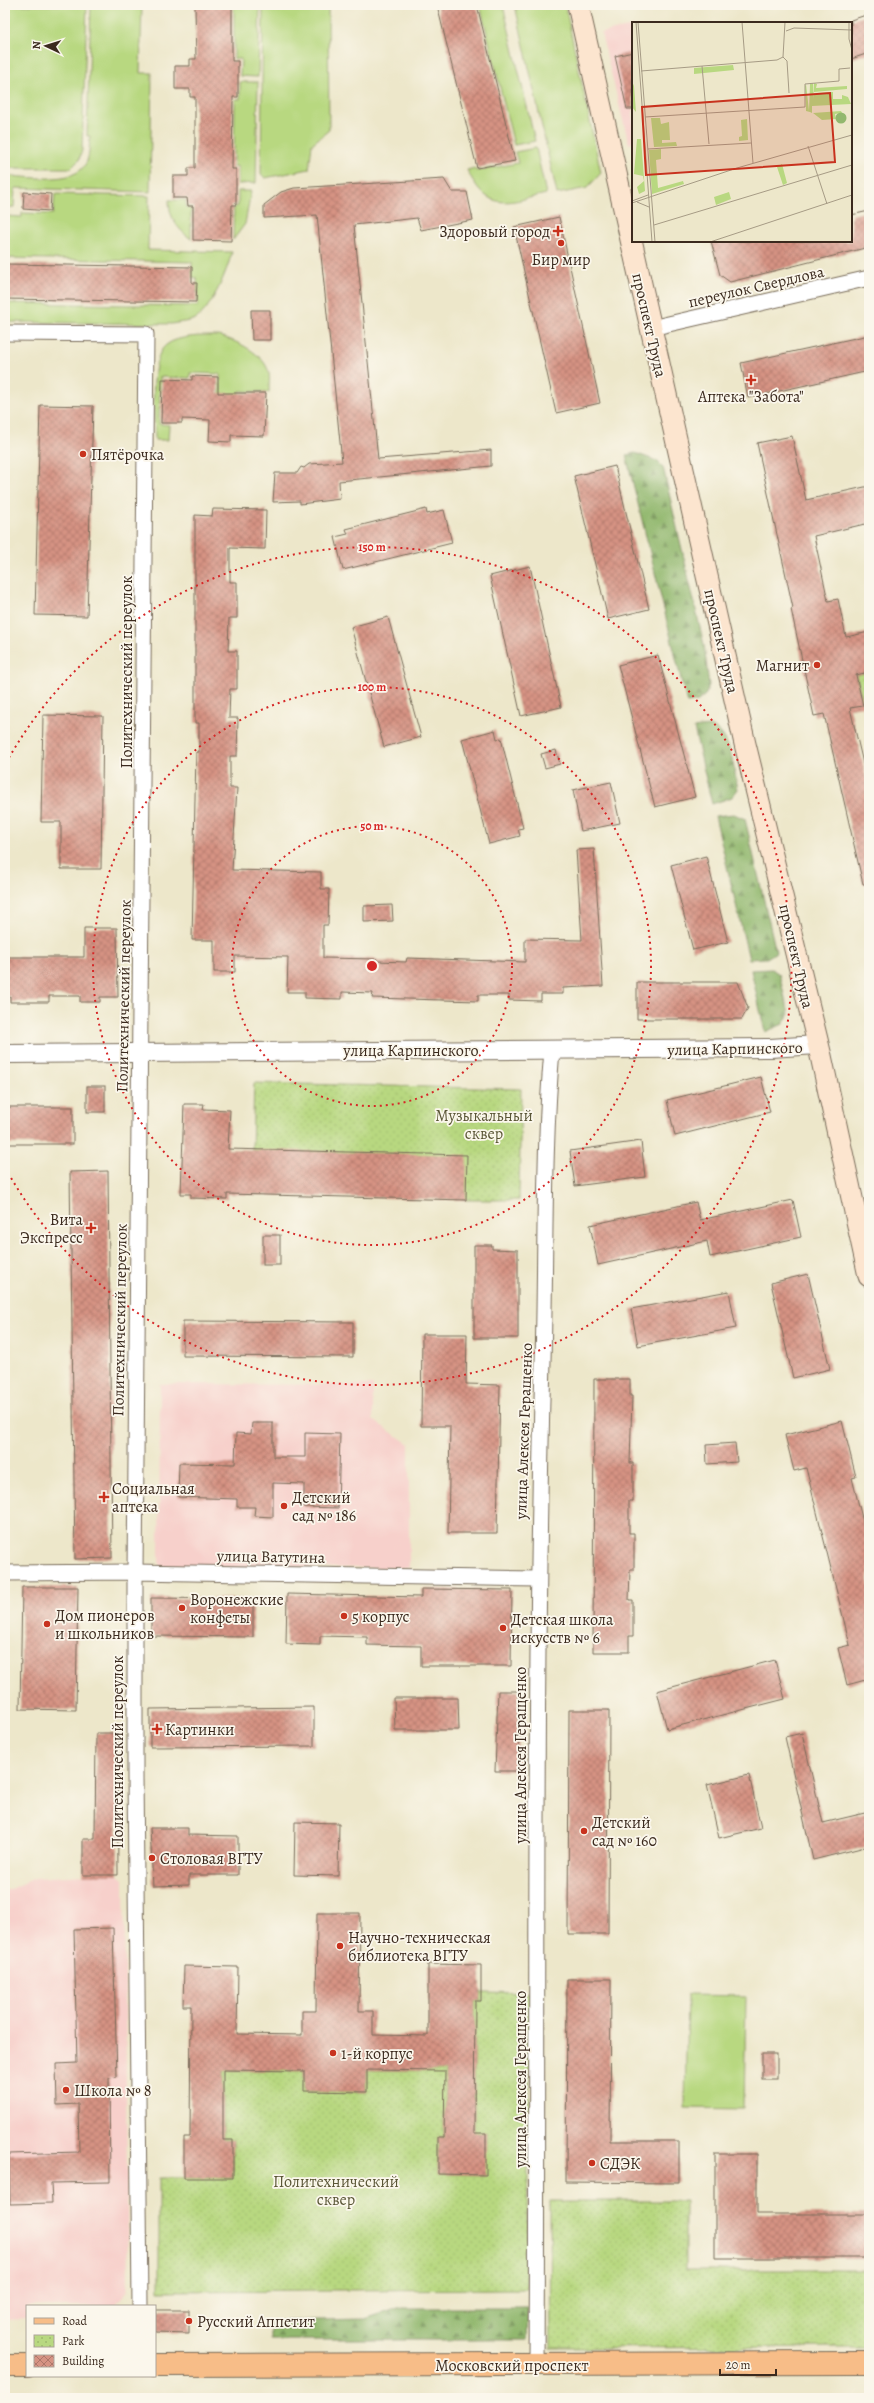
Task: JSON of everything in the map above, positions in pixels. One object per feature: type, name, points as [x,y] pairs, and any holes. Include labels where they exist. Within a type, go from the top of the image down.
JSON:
[{"type":"main road","name":"проспект Труда","points":[[578,5],[745,744],[818,1046],[869,1276]]},
{"type":"main road","name":"Московский проспект","points":[[156,2365],[869,2363]]},
{"type":"main road","points":[[5,2366],[26,2366]]},
{"type":"street","name":"переулок Свердлова","points":[[651,328],[869,278]]},
{"type":"street","name":"Политехнический переулок","points":[[5,333],[146,334],[135,1572],[135,1782],[140,2305]]},
{"type":"street","name":"улица Карпинского","points":[[5,1054],[770,1048],[818,1046]]},
{"type":"street","name":"улица Алексея Геращенко","points":[[536,2365],[538,2185],[537,1579],[545,1308],[545,1207],[552,1050]]},
{"type":"street","name":"улица Ватутина","points":[[5,1573],[135,1572],[537,1579]]},
{"type":"shaded area","points":[[632,26],[632,143],[629,144],[601,33]]},
{"type":"shaded area","name":"Детский сад № 186","points":[[160,1384],[373,1385],[373,1420],[409,1444],[409,1568],[159,1567]]},
{"type":"shaded area","name":"Школа № 8","points":[[83,1875],[118,1875],[124,1880],[128,2291],[116,2305],[26,2305],[26,2318],[5,2319],[5,1889],[11,1889],[35,1878]]},
{"type":"green space","points":[[5,5],[87,5],[82,150],[79,160],[71,168],[5,168]]},
{"type":"green space","points":[[91,5],[142,5],[140,73],[152,73],[150,192],[15,188],[14,207],[5,207],[5,176],[37,178],[61,177],[72,175],[80,170],[86,163],[89,153],[90,136],[87,136]]},
{"type":"green space","points":[[234,5],[260,5],[258,77],[240,76],[241,59],[234,59]]},
{"type":"green space","points":[[263,5],[328,5],[329,130],[312,144],[309,169],[265,178],[261,174]]},
{"type":"green space","points":[[480,5],[503,5],[535,141],[514,145]]},
{"type":"green space","points":[[515,5],[565,5],[601,173],[587,188],[557,194]]},
{"type":"green space","points":[[240,82],[258,82],[256,183],[238,184],[238,167],[234,166],[235,99],[240,99]]},
{"type":"green space","points":[[536,148],[546,194],[509,202],[500,202],[491,199],[483,193],[475,184],[467,170],[475,168],[476,171],[518,163],[515,152]]},
{"type":"green space","points":[[238,191],[251,191],[245,224],[233,240],[234,207],[238,206]]},
{"type":"green space","points":[[55,194],[149,196],[148,250],[232,252],[219,288],[209,305],[197,318],[172,324],[5,322],[5,303],[198,306],[197,278],[192,277],[192,262],[5,258],[5,216],[22,217],[22,213],[53,214]]},
{"type":"green space","points":[[169,200],[186,200],[186,208],[191,208],[191,239],[178,227],[172,217]]},
{"type":"green space","points":[[219,336],[234,341],[249,349],[262,359],[269,373],[269,392],[240,391],[239,395],[220,394],[220,374],[190,373],[190,378],[160,377],[159,424],[169,425],[168,440],[155,440],[154,390],[155,375],[160,352],[166,345],[178,339]]},
{"type":"green space","points":[[635,453],[657,461],[663,467],[704,645],[709,685],[706,694],[698,701],[687,703],[626,455]]},
{"type":"green space","points":[[869,672],[869,727],[856,675]]},
{"type":"green space","points":[[709,726],[717,729],[723,735],[727,743],[733,762],[738,789],[732,797],[712,804],[694,728]]},
{"type":"green space","points":[[734,814],[745,819],[776,952],[767,958],[749,959],[715,816]]},
{"type":"green space","points":[[772,969],[779,974],[789,1014],[783,1024],[765,1032],[751,970]]},
{"type":"green space","name":"Музыкальный сквер","points":[[254,1083],[521,1089],[519,1200],[466,1200],[252,1150]]},
{"type":"green space","name":"Политехнический сквер","points":[[481,1992],[531,1993],[526,2289],[159,2291],[159,2178],[233,2178],[233,2140],[223,2140],[223,2070],[304,2071],[304,2091],[367,2092],[367,2070],[445,2071],[444,2137],[438,2137],[438,2174],[485,2175],[486,2133],[474,2133],[475,2001],[481,2001]]},
{"type":"green space","points":[[687,1995],[746,1996],[744,2109],[685,2108]]},
{"type":"green space","points":[[550,2201],[685,2201],[685,2270],[869,2270],[869,2347],[551,2348]]},
{"type":"green space","points":[[398,2308],[528,2308],[527,2340],[270,2340],[270,2321],[365,2319]]},
{"type":"building","points":[[195,5],[232,5],[232,61],[238,61],[238,97],[233,97],[232,169],[236,169],[236,205],[232,205],[231,241],[193,240],[193,206],[188,206],[187,198],[173,198],[173,176],[188,176],[188,168],[195,168],[195,97],[190,97],[190,89],[175,89],[175,66],[190,66],[190,59],[196,59]]},
{"type":"building","points":[[437,5],[477,5],[515,161],[477,168]]},
{"type":"building","points":[[869,14],[869,53],[852,59],[852,22],[851,20]]},
{"type":"building","points":[[632,52],[632,109],[627,109],[615,56]]},
{"type":"building","points":[[444,179],[452,192],[467,192],[473,220],[421,230],[417,218],[354,225],[378,459],[491,450],[491,466],[339,481],[340,499],[300,504],[300,501],[273,502],[275,473],[297,473],[301,467],[304,468],[309,464],[342,462],[317,215],[264,218],[264,205],[281,192],[294,188]]},
{"type":"building","points":[[24,192],[51,194],[50,211],[23,209]]},
{"type":"building","points":[[869,211],[869,247],[730,282],[720,275],[711,242],[852,242],[852,215]]},
{"type":"building","points":[[559,217],[600,403],[556,413],[514,227]]},
{"type":"building","points":[[5,264],[192,267],[192,283],[197,283],[196,302],[5,299]]},
{"type":"building","points":[[251,310],[270,310],[270,340],[252,340]]},
{"type":"building","points":[[869,335],[869,371],[748,398],[741,363]]},
{"type":"building","points":[[192,376],[218,377],[218,393],[266,393],[264,436],[231,435],[231,442],[209,441],[210,420],[182,419],[182,423],[161,423],[162,379],[192,380]]},
{"type":"building","points":[[40,405],[93,406],[87,616],[35,615]]},
{"type":"building","points":[[792,436],[806,500],[869,486],[869,523],[814,536],[828,601],[838,599],[846,637],[869,632],[869,672],[856,675],[863,706],[850,708],[869,789],[869,884],[863,884],[824,714],[814,716],[791,609],[793,608],[757,443]]},
{"type":"building","points":[[615,466],[649,609],[608,619],[574,476]]},
{"type":"building","points":[[213,509],[266,510],[265,549],[230,548],[230,582],[237,582],[237,618],[229,618],[228,651],[237,651],[237,689],[230,689],[229,718],[238,718],[237,756],[230,756],[230,788],[237,788],[232,870],[321,872],[321,889],[329,889],[328,925],[323,925],[323,958],[377,959],[377,961],[406,962],[407,958],[525,962],[525,939],[582,940],[576,850],[594,849],[603,986],[563,988],[563,994],[541,994],[541,1001],[509,1000],[509,995],[478,995],[478,1001],[372,998],[373,993],[342,992],[342,999],[305,998],[305,992],[287,992],[288,957],[235,956],[235,972],[214,972],[214,940],[192,940],[196,752],[199,752],[199,723],[195,723],[195,515],[212,516]]},
{"type":"building","points":[[426,509],[427,514],[444,510],[452,543],[343,570],[335,537],[348,534],[346,529]]},
{"type":"building","points":[[530,566],[561,707],[521,716],[490,576]]},
{"type":"building","points":[[388,617],[421,737],[384,747],[351,627]]},
{"type":"building","points":[[658,655],[695,797],[655,807],[618,665]]},
{"type":"building","points":[[43,715],[103,716],[101,869],[61,869],[61,822],[41,822]]},
{"type":"building","points":[[495,730],[497,739],[501,738],[523,828],[518,829],[520,836],[489,844],[462,739]]},
{"type":"building","points":[[556,750],[560,764],[545,768],[541,754]]},
{"type":"building","points":[[611,782],[620,823],[581,831],[573,790]]},
{"type":"building","points":[[706,856],[728,942],[693,950],[671,865]]},
{"type":"building","points":[[392,905],[393,921],[364,922],[364,906]]},
{"type":"building","points":[[84,928],[117,928],[118,997],[100,997],[100,1002],[80,1002],[80,996],[49,996],[49,1002],[10,1002],[10,996],[5,996],[5,957],[84,957]]},
{"type":"building","points":[[637,982],[738,982],[748,1008],[742,1019],[637,1019]]},
{"type":"building","points":[[761,1077],[770,1112],[675,1136],[667,1100]]},
{"type":"building","points":[[87,1086],[105,1086],[105,1112],[87,1112]]},
{"type":"building","points":[[184,1104],[204,1104],[203,1109],[230,1110],[228,1149],[467,1155],[466,1200],[227,1194],[227,1199],[191,1198],[191,1194],[181,1194]]},
{"type":"building","points":[[5,1107],[73,1107],[73,1144],[5,1144]]},
{"type":"building","points":[[641,1141],[645,1177],[575,1186],[570,1151]]},
{"type":"building","points":[[108,1171],[112,1558],[75,1559],[70,1172]]},
{"type":"building","points":[[793,1200],[801,1237],[710,1257],[707,1241],[598,1265],[590,1225],[696,1202],[700,1220]]},
{"type":"building","points":[[263,1235],[280,1235],[280,1265],[263,1265]]},
{"type":"building","points":[[474,1245],[492,1245],[492,1249],[518,1250],[518,1338],[474,1338]]},
{"type":"building","points":[[808,1274],[830,1369],[793,1378],[771,1283]]},
{"type":"building","points":[[729,1291],[736,1328],[638,1346],[631,1309]]},
{"type":"building","points":[[183,1321],[353,1322],[353,1357],[183,1356]]},
{"type":"building","points":[[422,1334],[467,1334],[466,1384],[500,1385],[497,1533],[448,1533],[450,1426],[421,1426]]},
{"type":"building","points":[[594,1379],[630,1379],[630,1396],[632,1396],[630,1463],[633,1463],[633,1501],[629,1501],[629,1533],[634,1533],[634,1570],[630,1570],[629,1600],[633,1600],[633,1636],[629,1636],[629,1652],[593,1652]]},
{"type":"building","points":[[842,1421],[856,1477],[852,1478],[869,1546],[869,1679],[847,1685],[838,1648],[850,1645],[806,1468],[794,1471],[785,1435]]},
{"type":"building","points":[[252,1423],[273,1423],[273,1457],[305,1457],[305,1433],[340,1434],[338,1508],[304,1507],[304,1484],[273,1483],[273,1517],[254,1516],[255,1507],[237,1507],[237,1499],[178,1497],[179,1463],[235,1464],[236,1433],[251,1434]]},
{"type":"building","points":[[735,1443],[737,1462],[707,1464],[706,1445]]},
{"type":"building","points":[[22,1587],[78,1587],[76,1710],[20,1709]]},
{"type":"building","points":[[421,1589],[512,1590],[511,1666],[421,1666],[421,1646],[367,1645],[367,1637],[320,1636],[320,1645],[286,1644],[287,1594],[421,1597]]},
{"type":"building","points":[[151,1598],[253,1599],[253,1637],[151,1636]]},
{"type":"building","points":[[775,1660],[785,1699],[667,1729],[657,1691]]},
{"type":"building","points":[[498,1691],[518,1691],[519,1771],[495,1771]]},
{"type":"building","points":[[394,1698],[458,1698],[459,1730],[395,1730]]},
{"type":"building","points":[[314,1707],[314,1746],[150,1747],[150,1709]]},
{"type":"building","points":[[569,1710],[609,1710],[608,1934],[568,1934]]},
{"type":"building","points":[[96,1733],[117,1733],[118,1875],[83,1875],[83,1839],[95,1839]]},
{"type":"building","points":[[802,1733],[823,1823],[869,1812],[869,1846],[813,1860],[785,1737]]},
{"type":"building","points":[[749,1775],[761,1828],[719,1838],[707,1785]]},
{"type":"building","points":[[295,1822],[339,1823],[338,1876],[294,1875]]},
{"type":"building","points":[[150,1828],[188,1828],[188,1835],[238,1836],[238,1875],[189,1875],[189,1885],[153,1886]]},
{"type":"building","name":"1-й корпус","points":[[317,1913],[360,1913],[359,2011],[373,2011],[373,2035],[428,2036],[428,1964],[481,1965],[481,2001],[475,2001],[474,2133],[486,2133],[486,2175],[438,2174],[438,2137],[444,2137],[445,2071],[367,2070],[367,2092],[304,2091],[304,2071],[223,2070],[223,2140],[233,2140],[233,2178],[184,2178],[184,2137],[190,2137],[191,2006],[183,2006],[184,1966],[238,1967],[237,2034],[302,2035],[302,2011],[316,2011]]},
{"type":"building","points":[[113,1928],[117,2077],[109,2078],[110,2182],[51,2183],[52,2203],[10,2204],[9,2154],[79,2152],[78,2104],[57,2105],[56,2064],[77,2063],[74,1929]]},
{"type":"building","points":[[567,1979],[611,1979],[610,2141],[679,2141],[679,2183],[566,2182]]},
{"type":"building","points":[[762,2054],[777,2054],[777,2079],[762,2079]]},
{"type":"building","points":[[715,2154],[757,2154],[757,2214],[869,2214],[869,2258],[715,2258]]},
{"type":"building","points":[[156,2310],[189,2310],[189,2333],[156,2332]]},
{"type":"place","name":"Здоровый город","points":[[558,231]]},
{"type":"place","name":"Бир мир","points":[[561,243]]},
{"type":"place","name":"Аптека \"Забота\"","points":[[751,380]]},
{"type":"place","name":"Пятёрочка","points":[[83,454]]},
{"type":"place","name":"Магнит","points":[[817,665]]},
{"type":"place","name":"Вита Экспресс","points":[[91,1228]]},
{"type":"place","name":"Социальная аптека","points":[[104,1497]]},
{"type":"place","name":"Детский сад № 186","points":[[284,1506]]},
{"type":"place","name":"Воронежские конфеты","points":[[182,1608]]},
{"type":"place","name":"5 корпус","points":[[344,1616]]},
{"type":"place","name":"Дом пионеров и школьников","points":[[47,1624]]},
{"type":"place","name":"Детская школа искусств № 6","points":[[503,1628]]},
{"type":"place","name":"Картинки","points":[[157,1729]]},
{"type":"place","name":"Детский сад № 160","points":[[584,1831]]},
{"type":"place","name":"Столовая ВГТУ","points":[[152,1858]]},
{"type":"place","name":"Научно-техническая библиотека ВГТУ","points":[[340,1946]]},
{"type":"place","name":"1-й корпус","points":[[333,2053]]},
{"type":"place","name":"Школа № 8","points":[[66,2090]]},
{"type":"place","name":"СДЭК","points":[[592,2163]]},
{"type":"place","name":"Русский Аппетит","points":[[189,2321]]}]
